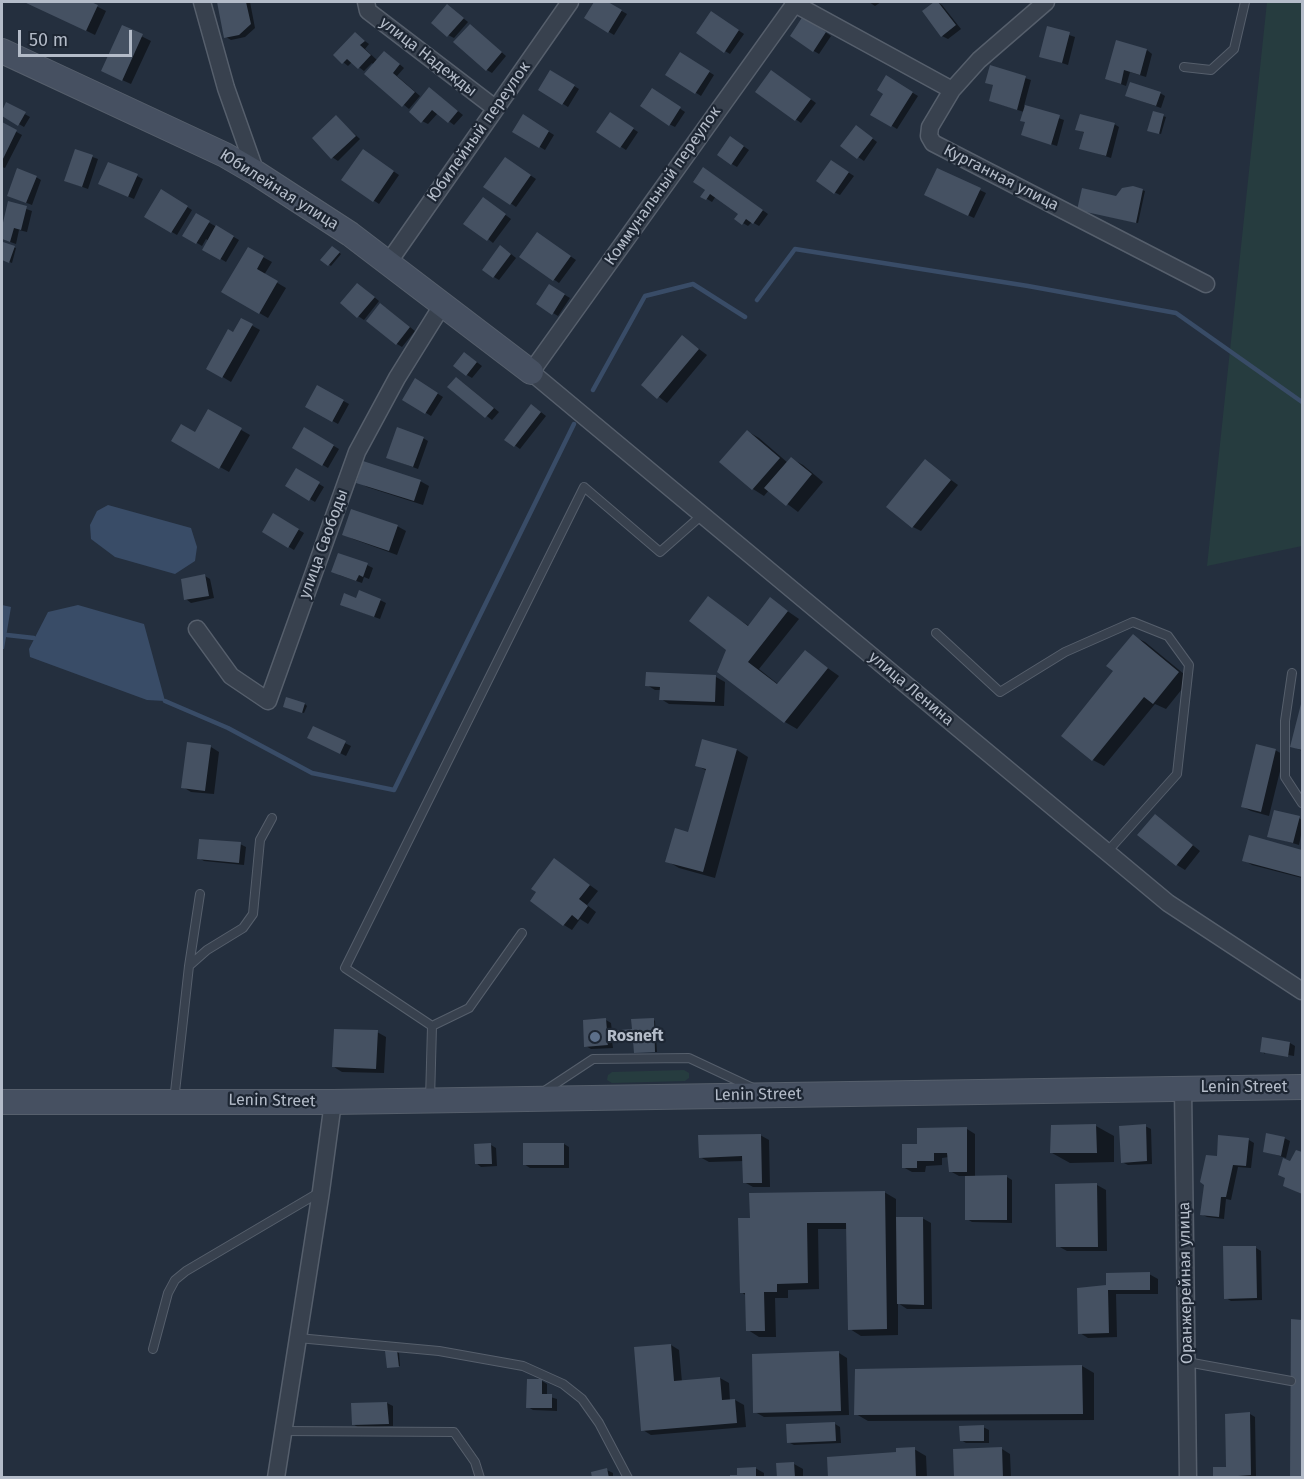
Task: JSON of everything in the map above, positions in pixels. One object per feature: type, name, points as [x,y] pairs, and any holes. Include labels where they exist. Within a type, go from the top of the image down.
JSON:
[{"type":"main road","name":"Юбилейная улица","points":[[2,51],[225,155],[256,173],[350,234],[531,372]]},
{"type":"main road","name":"Lenin Street","points":[[2,1102],[430,1101],[1302,1088]]},
{"type":"street","points":[[202,2],[226,88],[256,173]]},
{"type":"street","name":"улица Надежды","points":[[366,2],[368,11],[495,108]]},
{"type":"street","name":"Юбилейный переулок","points":[[388,263],[570,2]]},
{"type":"street","points":[[795,2],[952,90]]},
{"type":"street","name":"Коммунальный переулок","points":[[531,372],[795,2]]},
{"type":"street","name":"Курганная улица","points":[[1046,2],[979,60],[952,90],[930,127],[929,136],[933,143],[1206,284]]},
{"type":"street","name":"улица Свободы","points":[[197,629],[231,676],[268,701],[357,452],[397,378],[443,304]]},
{"type":"street","name":"улица Ленина","points":[[531,372],[1168,903],[1302,991]]},
{"type":"street","name":"Оранжерейная улица","points":[[1183,1089],[1188,1478]]},
{"type":"street","points":[[280,1476],[283,1431],[333,1102]]},
{"type":"lane","points":[[1184,67],[1211,70],[1234,49],[1245,2]]},
{"type":"lane","points":[[432,1026],[345,968],[584,487],[660,552],[702,515]]},
{"type":"lane","points":[[936,633],[1000,692],[1065,652],[1134,622],[1168,636],[1189,665],[1177,774],[1107,852]]},
{"type":"lane","points":[[1292,673],[1285,722],[1285,777],[1302,803]]},
{"type":"lane","points":[[189,966],[207,950],[243,928],[253,914],[260,840],[272,818]]},
{"type":"lane","points":[[174,1102],[189,966],[200,894]]},
{"type":"lane","points":[[432,1026],[469,1008],[522,933]]},
{"type":"lane","points":[[430,1101],[432,1026]]},
{"type":"lane","points":[[533,1099],[593,1059],[689,1058],[767,1095]]},
{"type":"lane","points":[[153,1349],[168,1293],[176,1280],[186,1271],[321,1191]]},
{"type":"lane","points":[[298,1338],[439,1351],[523,1366],[563,1384],[582,1399],[599,1423],[628,1478]]},
{"type":"lane","points":[[1186,1362],[1291,1381]]},
{"type":"lane","points":[[283,1431],[454,1432],[476,1462],[480,1478]]},
{"type":"green space","points":[[1267,2],[1302,2],[1302,546],[1207,566]]},
{"type":"green space","points":[[684,1070],[689,1073],[689,1078],[685,1081],[612,1083],[607,1080],[608,1075],[612,1072]]},
{"type":"water","points":[[108,505],[191,528],[197,547],[195,561],[175,574],[115,557],[91,539],[90,525],[97,511]]},
{"type":"water","points":[[2,605],[11,607],[4,649],[2,649]]},
{"type":"water","points":[[78,605],[144,624],[165,701],[147,700],[30,657],[29,649],[48,612]]},
{"type":"building","points":[[24,2],[91,2],[98,5],[86,31]]},
{"type":"building","points":[[217,2],[246,2],[251,24],[239,35],[224,38]]},
{"type":"building","points":[[594,2],[608,2],[622,10],[608,33],[584,18]]},
{"type":"building","points":[[934,2],[938,2],[956,25],[941,37],[922,11]]},
{"type":"building","points":[[447,4],[464,18],[447,37],[431,23]]},
{"type":"building","points":[[711,11],[739,30],[724,53],[696,33]]},
{"type":"building","points":[[803,16],[826,32],[813,52],[790,36]]},
{"type":"building","points":[[470,24],[502,52],[486,71],[453,42]]},
{"type":"building","points":[[122,25],[143,34],[122,81],[101,71]]},
{"type":"building","points":[[1047,26],[1070,32],[1062,63],[1039,57]]},
{"type":"building","points":[[355,32],[365,41],[360,45],[371,55],[358,69],[347,59],[342,64],[333,55]]},
{"type":"building","points":[[1116,40],[1147,49],[1140,75],[1124,70],[1121,84],[1105,79]]},
{"type":"building","points":[[384,51],[400,64],[393,73],[415,92],[402,107],[364,74]]},
{"type":"building","points":[[680,52],[710,71],[695,94],[665,75]]},
{"type":"building","points":[[990,65],[1026,76],[1017,110],[989,101],[993,85],[985,83]]},
{"type":"building","points":[[550,70],[575,85],[562,105],[538,90]]},
{"type":"building","points":[[771,70],[811,99],[795,121],[755,92]]},
{"type":"building","points":[[886,75],[913,92],[891,127],[870,115],[883,94],[877,90]]},
{"type":"building","points":[[1130,82],[1161,92],[1156,106],[1125,96]]},
{"type":"building","points":[[429,87],[458,111],[448,123],[432,110],[421,123],[409,112]]},
{"type":"building","points":[[652,88],[681,107],[669,126],[640,106]]},
{"type":"building","points":[[6,102],[26,112],[18,126],[2,116]]},
{"type":"building","points":[[1025,105],[1060,115],[1051,145],[1021,135],[1025,122],[1020,121]]},
{"type":"building","points":[[1153,111],[1164,114],[1159,134],[1147,131]]},
{"type":"building","points":[[610,112],[634,128],[620,148],[596,132]]},
{"type":"building","points":[[523,114],[549,131],[539,148],[512,132]]},
{"type":"building","points":[[1080,114],[1115,123],[1106,156],[1079,149],[1084,132],[1075,130]]},
{"type":"building","points":[[336,115],[356,136],[331,159],[312,138]]},
{"type":"building","points":[[2,122],[17,130],[2,161]]},
{"type":"building","points":[[856,125],[873,138],[857,159],[840,146]]},
{"type":"building","points":[[730,136],[744,146],[731,165],[717,155]]},
{"type":"building","points":[[75,149],[93,155],[82,187],[64,181]]},
{"type":"building","points":[[363,149],[394,171],[373,202],[341,180]]},
{"type":"building","points":[[505,157],[531,175],[510,205],[483,187]]},
{"type":"building","points":[[831,160],[849,172],[834,194],[816,181]]},
{"type":"building","points":[[108,162],[138,174],[128,197],[98,184]]},
{"type":"building","points":[[703,167],[763,210],[753,224],[746,219],[742,225],[734,219],[738,214],[710,194],[706,200],[700,197],[705,190],[693,182]]},
{"type":"building","points":[[17,168],[37,176],[26,203],[7,196]]},
{"type":"building","points":[[937,168],[981,188],[968,216],[924,195]]},
{"type":"building","points":[[1133,186],[1143,189],[1136,223],[1077,210],[1082,188],[1116,196],[1122,188]]},
{"type":"building","points":[[161,189],[188,206],[171,233],[144,217]]},
{"type":"building","points":[[483,197],[506,214],[487,241],[463,224]]},
{"type":"building","points":[[8,201],[27,206],[21,230],[14,228],[10,242],[2,239],[2,227]]},
{"type":"building","points":[[196,213],[210,221],[196,244],[182,236]]},
{"type":"building","points":[[216,225],[234,236],[220,260],[202,250]]},
{"type":"building","points":[[537,232],[571,256],[553,281],[519,257]]},
{"type":"building","points":[[3,242],[15,246],[9,263],[2,260]]},
{"type":"building","points":[[500,245],[511,254],[493,278],[482,270]]},
{"type":"building","points":[[332,246],[340,252],[328,266],[320,260]]},
{"type":"building","points":[[248,247],[264,256],[257,269],[278,281],[259,314],[221,292]]},
{"type":"building","points":[[357,283],[375,297],[357,318],[340,303]]},
{"type":"building","points":[[549,284],[565,294],[552,315],[536,304]]},
{"type":"building","points":[[380,303],[410,327],[396,345],[366,321]]},
{"type":"building","points":[[241,318],[253,324],[222,378],[206,369],[228,329],[233,332]]},
{"type":"building","points":[[682,335],[699,349],[657,399],[641,385]]},
{"type":"building","points":[[464,352],[477,362],[466,376],[453,366]]},
{"type":"building","points":[[456,377],[494,408],[485,418],[447,387]]},
{"type":"building","points":[[415,378],[438,393],[425,414],[402,400]]},
{"type":"building","points":[[317,385],[344,400],[332,422],[305,407]]},
{"type":"building","points":[[531,404],[541,412],[514,447],[504,440]]},
{"type":"building","points":[[208,409],[242,428],[219,469],[171,441],[181,424],[195,432]]},
{"type":"building","points":[[304,427],[334,445],[322,466],[292,448]]},
{"type":"building","points":[[397,427],[424,437],[413,467],[386,458]]},
{"type":"building","points":[[747,430],[780,458],[752,490],[719,462]]},
{"type":"building","points":[[791,457],[812,474],[786,506],[764,488]]},
{"type":"building","points":[[925,459],[951,480],[912,528],[886,507]]},
{"type":"building","points":[[363,461],[421,480],[414,501],[356,483]]},
{"type":"building","points":[[296,468],[320,482],[309,501],[285,486]]},
{"type":"building","points":[[351,509],[398,525],[389,551],[342,535]]},
{"type":"building","points":[[273,513],[299,529],[288,548],[262,532]]},
{"type":"building","points":[[338,553],[368,563],[363,577],[359,575],[356,581],[331,572]]},
{"type":"building","points":[[205,574],[209,596],[184,600],[181,579]]},
{"type":"building","points":[[359,590],[381,599],[374,617],[340,605],[344,593],[356,598]]},
{"type":"building","points":[[708,596],[748,626],[770,597],[788,611],[748,662],[777,684],[805,650],[828,668],[784,723],[717,672],[726,650],[689,621]]},
{"type":"building","points":[[1133,634],[1179,672],[1153,704],[1144,697],[1092,761],[1061,736],[1113,671],[1106,666]]},
{"type":"building","points":[[646,672],[716,675],[715,702],[659,700],[660,687],[645,686]]},
{"type":"building","points":[[286,697],[305,703],[302,713],[283,707]]},
{"type":"building","points":[[1302,700],[1302,750],[1290,747]]},
{"type":"building","points":[[313,726],[346,741],[340,754],[307,738]]},
{"type":"building","points":[[702,739],[737,749],[703,872],[665,862],[675,828],[688,832],[706,769],[695,766]]},
{"type":"building","points":[[187,742],[211,745],[205,791],[181,788]]},
{"type":"building","points":[[1256,744],[1276,749],[1261,812],[1241,807]]},
{"type":"building","points":[[1274,810],[1300,816],[1293,843],[1267,837]]},
{"type":"building","points":[[1155,814],[1193,845],[1176,866],[1137,835]]},
{"type":"building","points":[[1249,835],[1302,850],[1302,877],[1242,861]]},
{"type":"building","points":[[199,839],[241,842],[239,863],[197,859]]},
{"type":"building","points":[[554,858],[590,885],[579,899],[588,906],[578,920],[572,915],[563,926],[530,901],[536,892],[531,889]]},
{"type":"building","points":[[606,1018],[607,1031],[632,1029],[631,1019],[654,1018],[655,1052],[634,1053],[633,1041],[607,1042],[608,1045],[584,1047],[583,1020]]},
{"type":"building","points":[[334,1029],[378,1030],[376,1069],[332,1067]]},
{"type":"building","points":[[1262,1037],[1290,1042],[1288,1057],[1260,1052]]},
{"type":"building","points":[[1096,1124],[1097,1153],[1050,1153],[1051,1125]]},
{"type":"building","points":[[1146,1124],[1147,1161],[1121,1163],[1119,1126]]},
{"type":"building","points":[[967,1127],[967,1172],[949,1172],[947,1153],[934,1153],[934,1161],[917,1161],[917,1168],[902,1168],[902,1144],[917,1144],[917,1128]]},
{"type":"building","points":[[1266,1133],[1285,1137],[1281,1156],[1263,1152]]},
{"type":"building","points":[[761,1134],[762,1183],[743,1183],[742,1156],[699,1158],[698,1135]]},
{"type":"building","points":[[1218,1135],[1249,1138],[1246,1166],[1233,1165],[1226,1197],[1221,1197],[1219,1217],[1200,1215],[1204,1185],[1200,1182],[1206,1155],[1217,1156]]},
{"type":"building","points":[[491,1143],[492,1164],[475,1164],[474,1144]]},
{"type":"building","points":[[523,1143],[564,1143],[564,1165],[523,1165]]},
{"type":"building","points":[[1296,1150],[1302,1152],[1302,1194],[1283,1186],[1285,1178],[1278,1175],[1283,1158],[1290,1161]]},
{"type":"building","points":[[1007,1175],[1007,1220],[965,1220],[965,1176]]},
{"type":"building","points":[[1097,1183],[1098,1247],[1056,1247],[1055,1184]]},
{"type":"building","points":[[885,1191],[887,1329],[848,1330],[846,1223],[807,1223],[808,1283],[777,1284],[777,1292],[764,1292],[765,1331],[746,1331],[745,1293],[740,1293],[738,1218],[750,1218],[749,1193]]},
{"type":"building","points":[[896,1217],[923,1217],[924,1305],[897,1304]]},
{"type":"building","points":[[1223,1246],[1256,1246],[1257,1298],[1224,1299]]},
{"type":"building","points":[[1150,1272],[1150,1290],[1108,1290],[1109,1333],[1078,1334],[1077,1288],[1106,1285],[1106,1273]]},
{"type":"building","points":[[1291,1319],[1302,1320],[1302,1478],[1290,1478]]},
{"type":"building","points":[[671,1344],[674,1381],[720,1377],[722,1400],[735,1399],[737,1423],[641,1431],[634,1347]]},
{"type":"building","points":[[397,1350],[399,1367],[387,1368],[385,1351]]},
{"type":"building","points":[[839,1351],[841,1411],[753,1413],[752,1354]]},
{"type":"building","points":[[1082,1365],[1083,1414],[854,1415],[855,1369]]},
{"type":"building","points":[[527,1379],[542,1379],[542,1394],[552,1394],[552,1408],[526,1408]]},
{"type":"building","points":[[387,1402],[389,1424],[352,1425],[351,1403]]},
{"type":"building","points":[[1250,1412],[1251,1475],[1213,1478],[1213,1467],[1226,1467],[1225,1414]]},
{"type":"building","points":[[835,1422],[836,1441],[787,1443],[786,1424]]},
{"type":"building","points":[[984,1425],[984,1441],[960,1441],[959,1426]]},
{"type":"building","points":[[915,1447],[916,1478],[828,1478],[827,1457],[896,1452],[896,1448]]},
{"type":"building","points":[[1002,1447],[1003,1478],[954,1478],[953,1449]]},
{"type":"building","points":[[794,1462],[795,1478],[777,1478],[776,1463]]},
{"type":"building","points":[[756,1467],[756,1478],[730,1478],[730,1475],[737,1475],[737,1468]]},
{"type":"building","points":[[607,1468],[609,1478],[592,1478],[591,1472]]},
{"type":"waterway","points":[[757,300],[795,249],[1028,286],[1176,313],[1302,402]]},
{"type":"waterway","points":[[593,390],[645,296],[693,284],[745,317]]},
{"type":"waterway","points":[[165,701],[228,728],[312,773],[394,790],[574,424]]},
{"type":"waterway","points":[[7,635],[34,638]]},
{"type":"place","name":"Rosneft","points":[[595,1037]]}]
